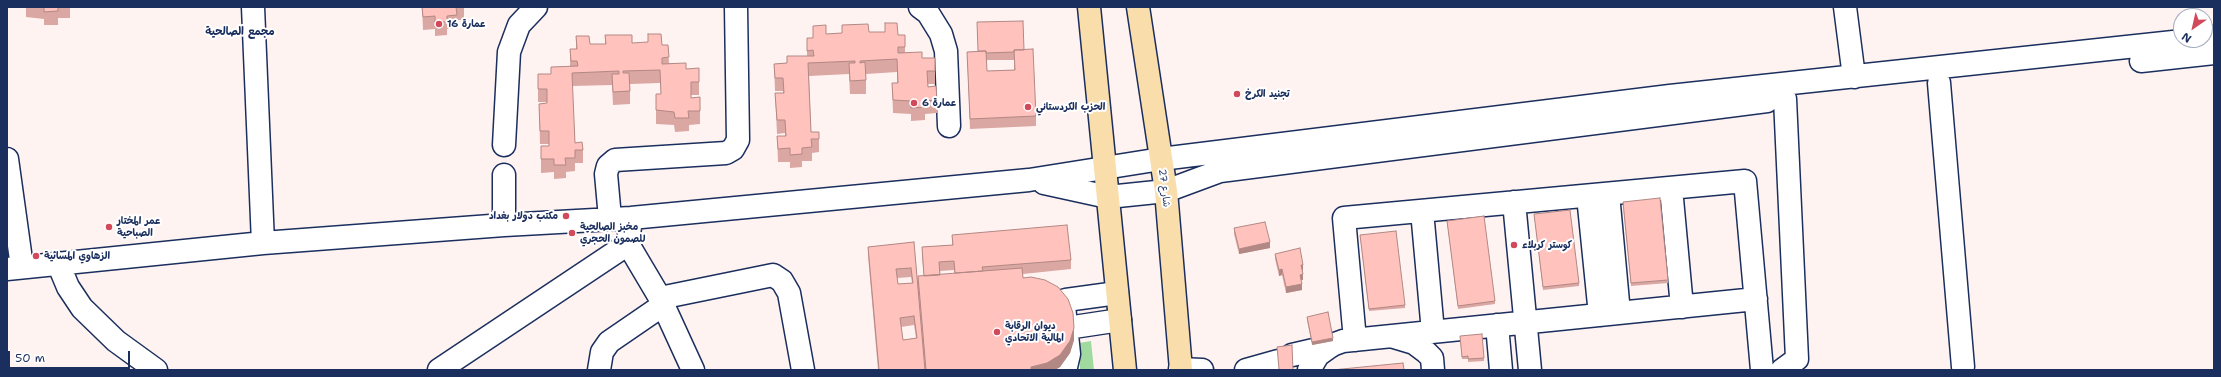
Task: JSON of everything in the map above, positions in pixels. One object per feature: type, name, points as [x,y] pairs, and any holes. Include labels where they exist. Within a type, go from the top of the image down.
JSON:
[{"type":"main road","points":[[1089,7],[1125,370]]},
{"type":"main road","name":"شارع 27","points":[[1138,7],[1166,191],[1180,369]]},
{"type":"street","points":[[253,7],[263,243]]},
{"type":"street","points":[[504,145],[508,52],[519,25],[536,7]]},
{"type":"street","points":[[610,218],[606,174],[608,166],[615,160],[726,153],[733,149],[738,140],[736,7]]},
{"type":"street","points":[[920,7],[928,13],[941,34],[946,51],[949,126]]},
{"type":"street","points":[[1846,7],[1854,77]]},
{"type":"street","points":[[7,159],[14,268],[263,243],[504,225],[631,218],[1029,180],[1161,159],[1670,96],[2173,42]]},
{"type":"street","points":[[1029,180],[1108,197],[1166,191],[1220,171],[1785,99],[2214,53]]},
{"type":"street","points":[[1939,83],[1963,367]]},
{"type":"street","points":[[1782,370],[1797,359],[1785,99]]},
{"type":"street","points":[[504,175],[504,225]]},
{"type":"street","points":[[1355,340],[1344,218],[1745,181],[1762,370]]},
{"type":"street","points":[[1671,188],[1682,307]]},
{"type":"street","points":[[1598,195],[1610,314]]},
{"type":"street","points":[[1514,202],[1530,370]]},
{"type":"street","points":[[1422,211],[1433,332]]},
{"type":"street","points":[[631,218],[628,244],[661,301],[692,370]]},
{"type":"street","points":[[439,370],[628,244]]},
{"type":"street","points":[[58,264],[68,287],[82,308],[116,341],[156,370]]},
{"type":"street","points":[[599,370],[602,352],[609,342],[661,301],[773,275],[782,281],[789,293],[803,370]]},
{"type":"street","points":[[1062,370],[1066,367],[1069,354],[1064,306],[1066,300],[1118,293]]},
{"type":"street","points":[[1246,370],[1343,341],[1756,299]]},
{"type":"street","points":[[1067,328],[1120,320]]},
{"type":"street","points":[[1497,325],[1501,370]]},
{"type":"street","points":[[1389,336],[1403,338],[1426,352],[1432,358],[1433,370]]},
{"type":"street","points":[[1309,370],[1318,355],[1332,345]]},
{"type":"street","points":[[1180,369],[1202,370]]},
{"type":"green space","points":[[1091,341],[1094,370],[1080,370],[1079,343]]},
{"type":"building","points":[[44,7],[58,7],[58,11],[44,12]]},
{"type":"building","points":[[422,7],[456,7],[457,15],[447,16],[447,22],[435,22],[435,16],[423,17]]},
{"type":"building","points":[[1023,21],[1024,50],[1014,50],[1014,52],[986,53],[986,51],[978,51],[977,22]]},
{"type":"building","name":"عمارة 6","points":[[885,23],[897,23],[898,35],[905,35],[905,47],[898,47],[898,53],[922,52],[922,58],[935,58],[935,71],[927,71],[928,87],[936,86],[937,100],[925,101],[925,107],[911,108],[911,101],[893,100],[892,83],[898,83],[897,59],[860,61],[860,63],[865,62],[866,80],[850,81],[849,63],[855,63],[855,61],[808,63],[811,132],[819,132],[819,139],[811,139],[812,147],[802,148],[802,154],[790,155],[790,148],[778,149],[777,136],[786,136],[785,120],[777,120],[775,93],[784,93],[783,78],[775,78],[774,64],[787,63],[787,56],[814,56],[813,50],[807,51],[807,38],[813,38],[813,26],[826,25],[826,34],[842,33],[842,25],[868,24],[869,32],[885,32]]},
{"type":"building","points":[[648,34],[661,34],[662,45],[668,45],[669,57],[662,58],[662,64],[686,63],[686,69],[699,68],[699,82],[691,82],[691,98],[700,97],[700,111],[688,111],[689,118],[675,118],[674,112],[656,110],[656,94],[661,94],[660,70],[623,71],[623,73],[629,73],[630,91],[613,92],[612,74],[619,74],[619,71],[572,73],[575,143],[582,142],[583,150],[575,150],[575,158],[565,158],[566,165],[554,165],[554,159],[541,159],[541,146],[549,146],[549,131],[540,131],[539,104],[547,103],[547,89],[538,89],[538,74],[551,74],[551,67],[578,66],[577,61],[571,61],[570,49],[577,49],[576,36],[589,36],[590,44],[606,44],[605,35],[632,35],[632,43],[648,42]]},
{"type":"building","points":[[1033,49],[1036,116],[970,119],[967,52],[986,51],[987,71],[1015,70],[1014,50]]},
{"type":"building","points":[[1660,198],[1668,280],[1631,283],[1623,202]]},
{"type":"building","points":[[1570,210],[1579,283],[1543,287],[1534,214]]},
{"type":"building","points":[[1484,216],[1495,301],[1458,306],[1447,221]]},
{"type":"building","points":[[1265,222],[1270,242],[1239,249],[1234,228]]},
{"type":"building","points":[[1067,225],[1071,260],[982,267],[983,271],[955,273],[954,261],[939,262],[940,275],[924,276],[922,247],[953,245],[952,235]]},
{"type":"building","points":[[1396,231],[1405,305],[1369,309],[1360,235]]},
{"type":"building","points":[[914,242],[925,370],[879,370],[868,247]],"holes":[[[911,268],[913,283],[898,284],[896,269]],[[914,316],[917,338],[903,340],[900,318]]]},
{"type":"building","points":[[1300,248],[1303,265],[1301,265],[1303,274],[1300,275],[1302,284],[1286,287],[1282,269],[1279,270],[1275,254]]},
{"type":"building","name":"ديوان الرقابة المالية الاتحادي","points":[[1022,268],[1023,278],[1031,277],[1045,280],[1058,287],[1068,299],[1073,313],[1074,328],[1070,341],[1060,355],[1047,363],[1031,367],[1031,370],[926,370],[918,276]]},
{"type":"building","points":[[1328,312],[1333,338],[1312,342],[1307,317]]},
{"type":"building","points":[[1482,334],[1484,358],[1468,359],[1468,356],[1462,357],[1460,336]]},
{"type":"building","points":[[1292,345],[1293,370],[1277,370],[1279,369],[1277,347]]},
{"type":"building","points":[[1403,363],[1404,370],[1332,370]]},
{"type":"place","name":"عمارة 16","points":[[439,24]]},
{"type":"place","name":"تجنيد الكرخ","points":[[1237,94]]},
{"type":"place","name":"عمارة 6","points":[[914,103]]},
{"type":"place","name":"الحزب الكردستاني","points":[[1028,107]]},
{"type":"place","name":"مكتب دولار بغداد","points":[[566,216]]},
{"type":"place","name":"عمر المختار الصباحية","points":[[109,227]]},
{"type":"place","name":"مخبز الصالحية للصمون الحجري","points":[[572,233]]},
{"type":"place","name":"كوستر كربلاء","points":[[1514,245]]},
{"type":"place","name":"الزهاوي المسائية","points":[[36,256]]},
{"type":"place","name":"ديوان الرقابة المالية الاتحادي","points":[[997,332]]},
{"type":"district","name":"مجمع الصالحية","points":[[240,32]]}]
